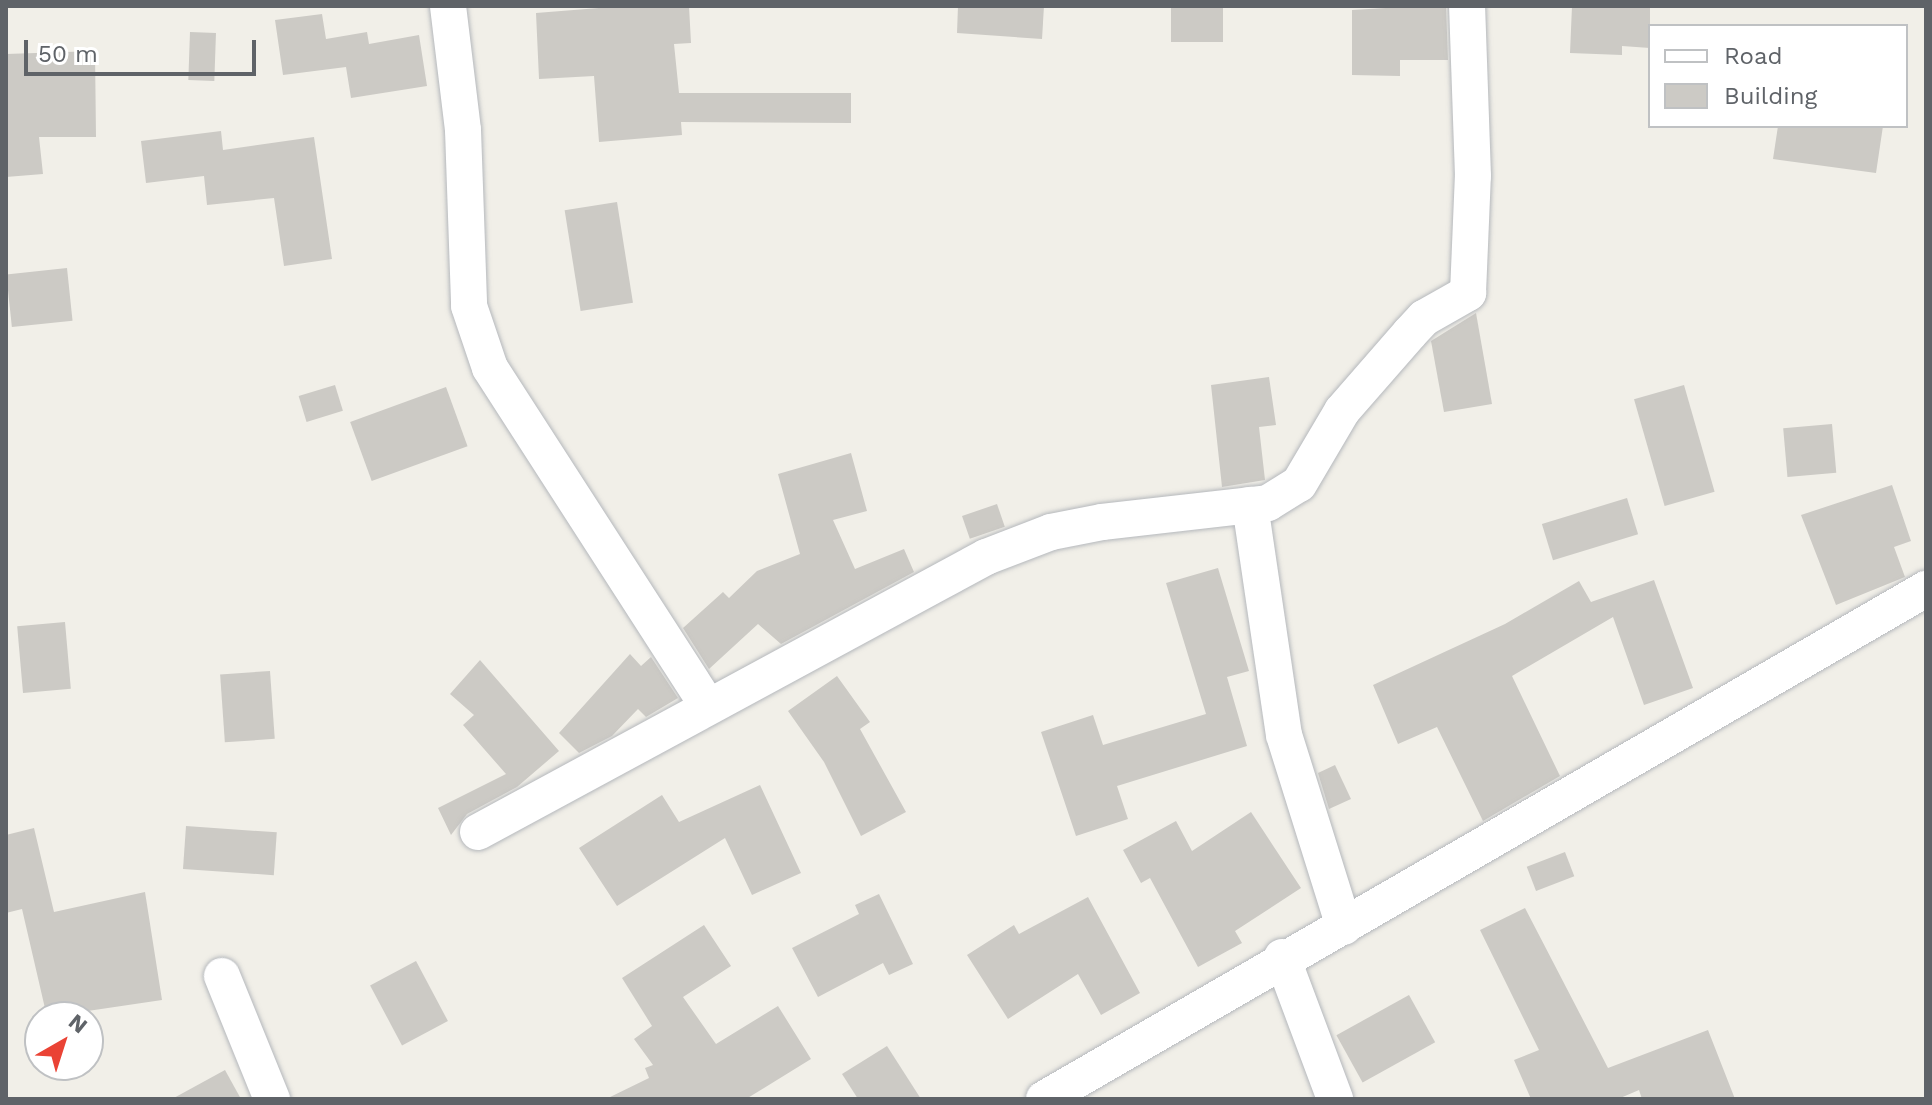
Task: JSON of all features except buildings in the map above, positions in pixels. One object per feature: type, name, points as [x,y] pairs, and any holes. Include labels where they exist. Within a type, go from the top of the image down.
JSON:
[{"type":"street","points":[[448,6],[463,130],[469,306],[490,368],[529,422],[557,480],[708,706]]},
{"type":"street","points":[[478,832],[986,557],[1051,532],[1276,500],[1299,484],[1342,411],[1410,333],[1424,318],[1468,293],[1473,176],[1467,6]]},
{"type":"street","points":[[1250,505],[1284,735],[1344,927]]},
{"type":"street","points":[[1044,1099],[1282,957],[1344,927],[1926,589]]},
{"type":"street","points":[[1282,957],[1335,1099]]},
{"type":"street","points":[[222,976],[272,1099]]}]
